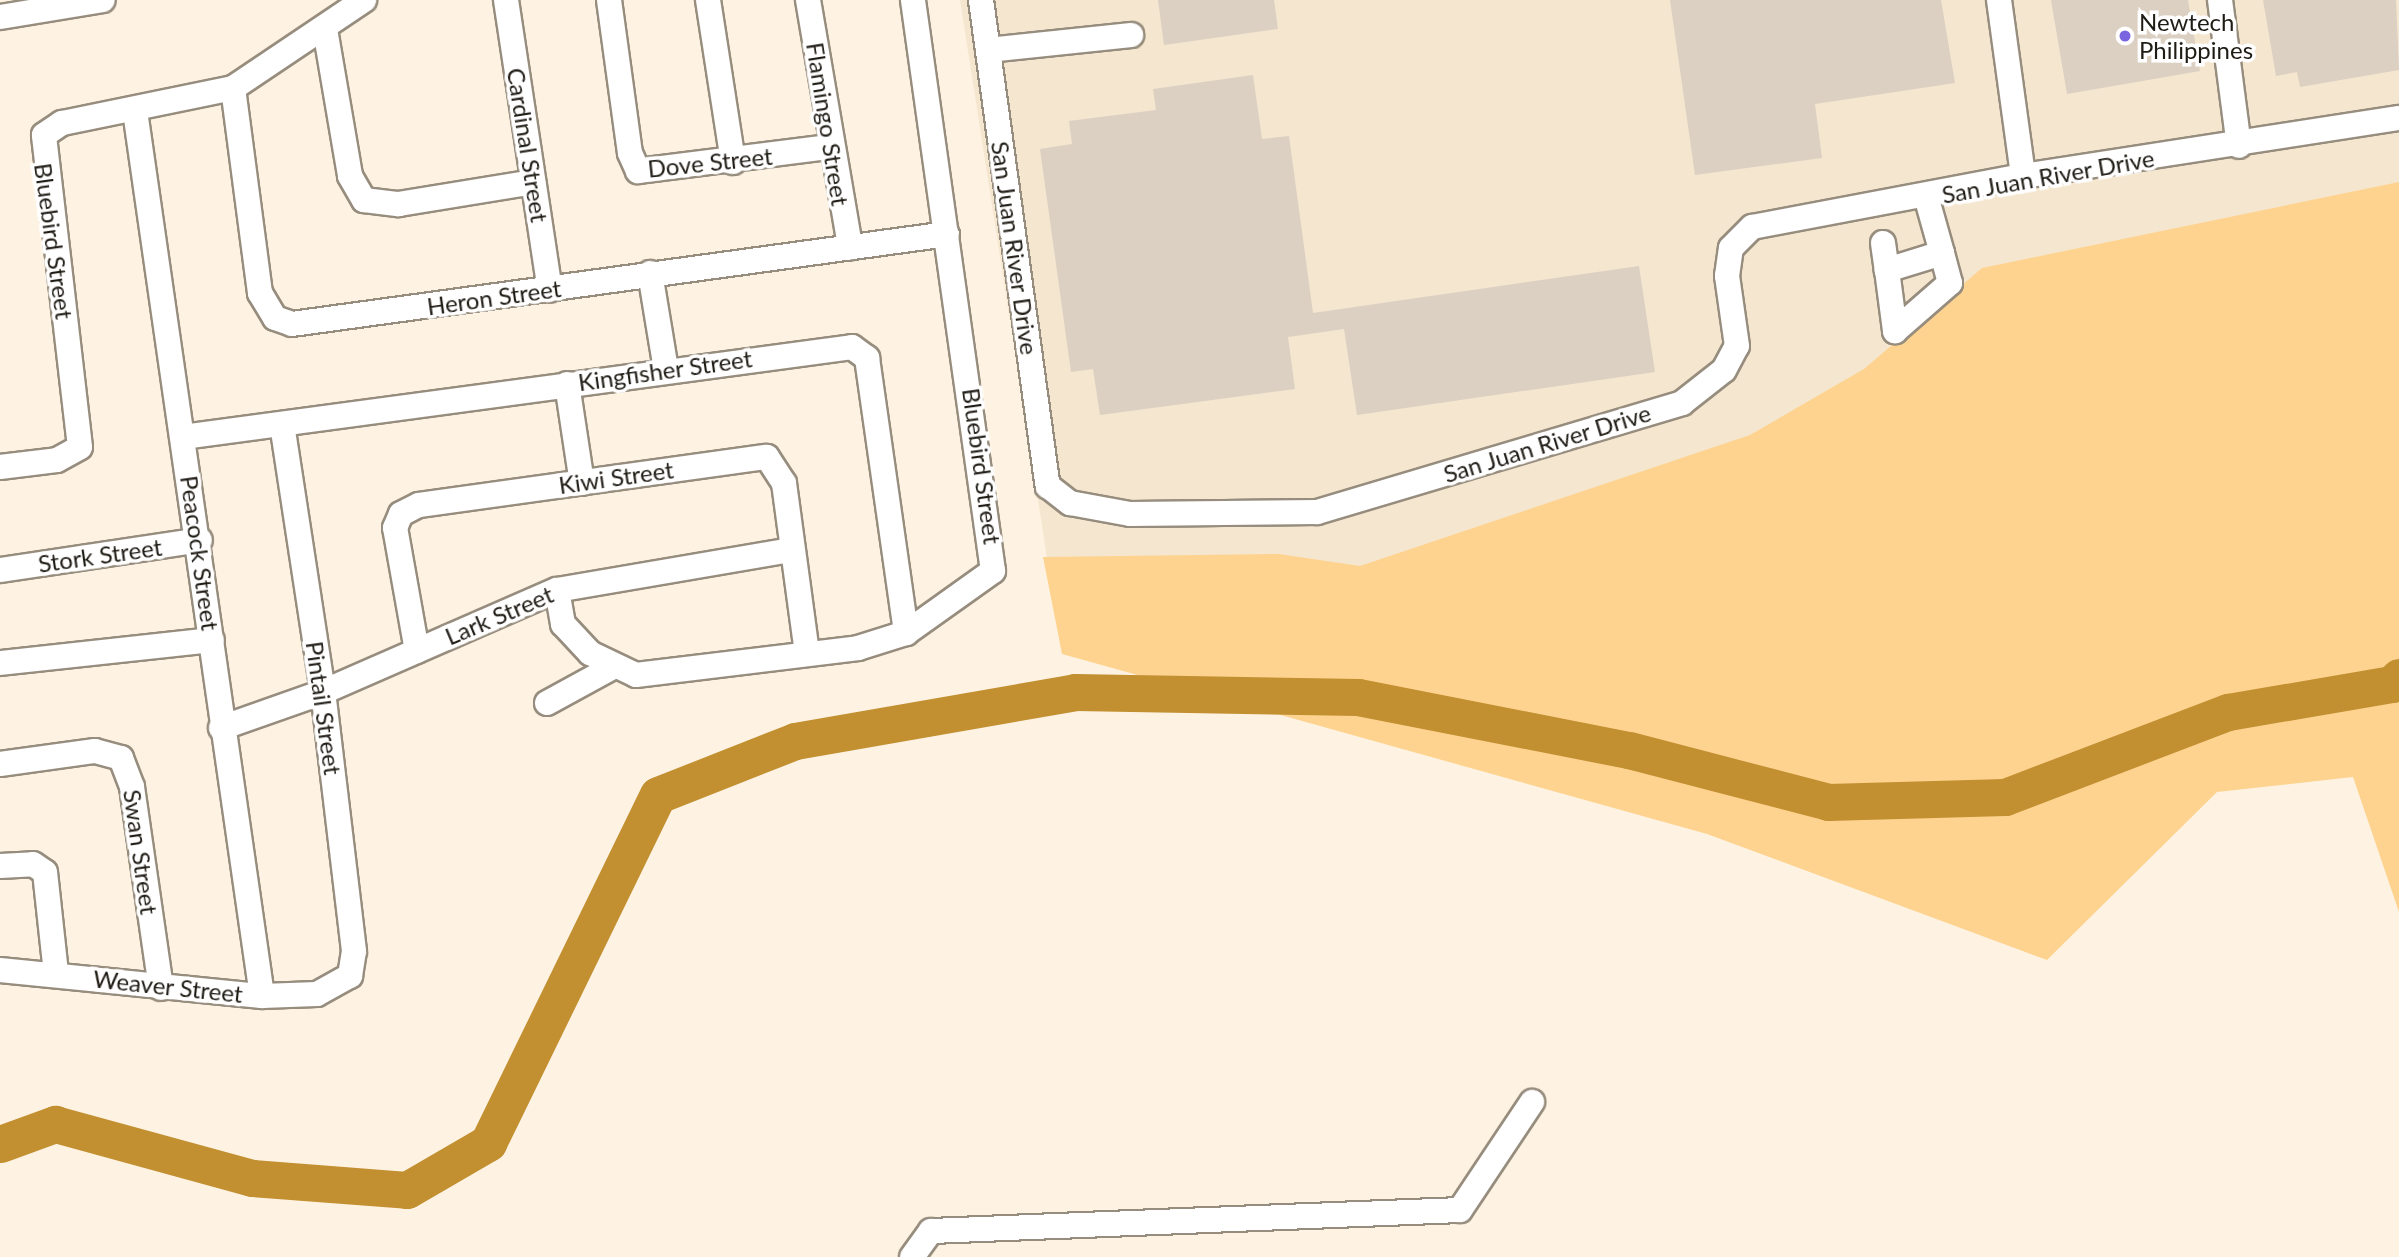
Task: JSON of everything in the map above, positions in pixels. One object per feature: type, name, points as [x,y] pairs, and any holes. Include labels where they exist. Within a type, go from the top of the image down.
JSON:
[{"type":"street","points":[[0,17],[103,0]]},
{"type":"street","name":"Bluebird Street","points":[[0,467],[57,460],[80,447],[44,135],[62,123],[135,111],[233,88],[325,29],[364,0]]},
{"type":"street","name":"Cardinal Street","points":[[506,0],[550,290]]},
{"type":"street","name":"Dove Street","points":[[609,0],[630,153],[638,171],[733,162],[829,147]]},
{"type":"street","points":[[708,0],[733,162]]},
{"type":"street","name":"Flamingo Street","points":[[808,0],[829,147],[850,247]]},
{"type":"street","name":"Bluebird Street","points":[[611,668],[636,675],[807,653],[906,633],[993,571],[913,0]]},
{"type":"street","name":"San Juan River Drive","points":[[981,0],[1048,486],[1070,503],[1130,514],[1317,512],[1682,403],[1724,370],[1737,346],[1727,276],[1731,248],[1752,227],[2023,176],[2239,146],[2399,118]]},
{"type":"street","points":[[1998,0],[2023,176]]},
{"type":"street","points":[[2220,0],[2239,146]]},
{"type":"street","points":[[325,29],[350,176],[364,200],[399,204],[533,182]]},
{"type":"street","points":[[988,50],[1131,35]]},
{"type":"street","name":"Heron Street","points":[[233,88],[260,293],[275,318],[292,324],[947,234]]},
{"type":"street","name":"Peacock Street","points":[[135,111],[200,540],[220,728],[262,996]]},
{"type":"street","points":[[1883,243],[1895,331],[1950,283],[1926,196]]},
{"type":"street","points":[[1887,270],[1942,253]]},
{"type":"street","points":[[650,273],[666,370]]},
{"type":"street","name":"Kingfisher Street","points":[[183,437],[839,346],[867,358],[906,633]]},
{"type":"street","points":[[567,384],[582,483]]},
{"type":"street","name":"Pintail Street","points":[[282,424],[323,692],[354,951],[350,976],[336,988]]},
{"type":"street","name":"Kiwi Street","points":[[417,650],[395,528],[401,514],[419,505],[767,457],[781,470],[807,653]]},
{"type":"street","name":"Stork Street","points":[[0,570],[200,540]]},
{"type":"street","name":"Lark Street","points":[[220,728],[323,692],[557,590],[791,550]]},
{"type":"street","points":[[547,703],[611,668],[564,624],[557,590]]},
{"type":"street","points":[[0,663],[212,640]]},
{"type":"street","name":"Swan Street","points":[[0,764],[94,751],[121,758],[132,787],[161,988]]},
{"type":"street","points":[[0,866],[33,864],[45,872],[56,973]]},
{"type":"street","name":"Weaver Street","points":[[0,970],[56,973],[161,988],[262,996],[336,988]]},
{"type":"street","points":[[912,1257],[931,1231],[1460,1210],[1532,1102]]},
{"type":"shaded area","points":[[960,0],[2399,0],[2399,592],[1760,720],[1062,654]]},
{"type":"shaded area","points":[[2399,182],[2399,912],[2353,777],[2217,792],[2047,960],[1707,834],[1062,654],[1043,557],[1279,554],[1360,566],[1750,435],[1864,369],[1982,268]]},
{"type":"building","points":[[1158,0],[1274,0],[1278,29],[1164,45]]},
{"type":"building","points":[[1670,0],[1941,0],[1955,83],[1815,104],[1822,158],[1695,175]]},
{"type":"building","name":"Newtech Philippines","points":[[2051,0],[2188,0],[2200,71],[2067,94]]},
{"type":"building","points":[[2263,0],[2396,0],[2399,70],[2300,87],[2297,72],[2276,76]]},
{"type":"building","points":[[1253,75],[1262,139],[1289,136],[1313,313],[1639,266],[1655,372],[1357,415],[1344,329],[1288,337],[1295,389],[1100,415],[1093,369],[1071,372],[1040,149],[1072,144],[1069,121],[1156,110],[1153,89]]},
{"type":"waterway","points":[[0,1144],[55,1124],[252,1178],[407,1190],[488,1143],[658,795],[795,741],[1075,692],[1358,697],[1629,750],[1828,802],[2005,797],[2228,712],[2392,684],[2399,677]]},
{"type":"place","name":"Newtech Philippines","points":[[2125,36]]}]
